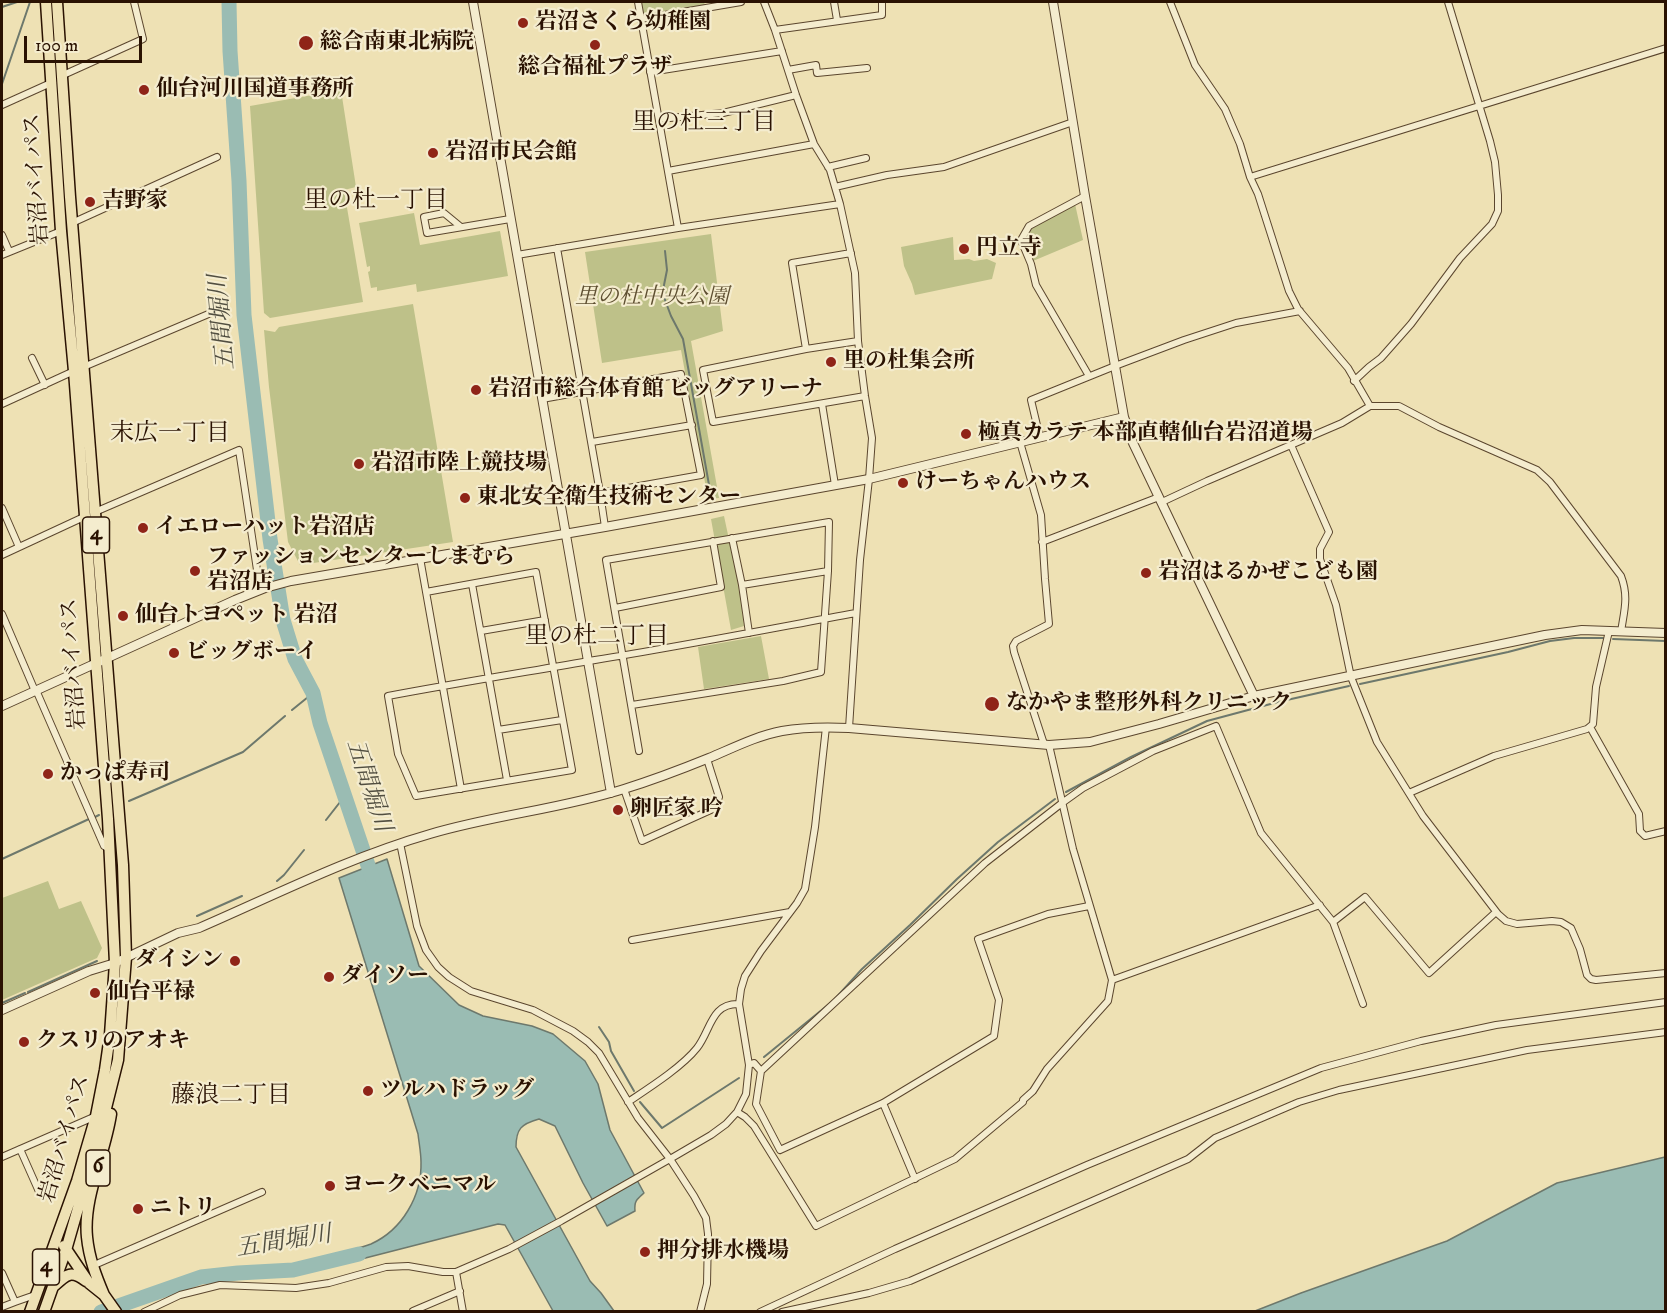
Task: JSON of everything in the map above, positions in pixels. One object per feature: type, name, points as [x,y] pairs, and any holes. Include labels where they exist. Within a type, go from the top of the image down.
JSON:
[{"type":"highway","name":"岩沼バイパス","points":[[46,2],[61,231],[78,370]]},
{"type":"highway","name":"岩沼バイパス","points":[[30,1311],[77,1181],[96,1116],[110,1035],[115,963],[110,849],[95,664],[89,515],[78,370],[72,223],[57,2]]},
{"type":"highway","name":"岩沼バイパス","points":[[45,1311],[66,1250],[117,1069],[124,1002],[126,957],[123,865],[106,658],[89,515]]},
{"type":"highway","name":"6","points":[[116,1311],[104,1295],[92,1266],[86,1235],[89,1202],[109,1129],[117,1069]]},
{"type":"highway","name":"6","points":[[63,1222],[61,1234],[66,1250],[89,1283],[104,1295]]},
{"type":"highway","points":[[54,1286],[67,1275],[77,1274],[89,1283]]},
{"type":"street","points":[[2,105],[143,39],[134,2]]},
{"type":"street","points":[[473,2],[611,793]]},
{"type":"street","points":[[638,2],[678,228]]},
{"type":"street","points":[[641,19],[741,2]]},
{"type":"street","points":[[764,2],[814,144],[828,167],[835,187],[851,253],[857,294],[858,341],[872,438],[860,561],[849,728]]},
{"type":"street","points":[[834,2],[837,20]]},
{"type":"street","points":[[775,30],[882,15],[882,2]]},
{"type":"street","points":[[1053,2],[1124,417],[1133,443],[1254,696]]},
{"type":"street","points":[[1170,2],[1195,65],[1225,109],[1240,144],[1288,291],[1300,311],[1348,368],[1370,406]]},
{"type":"street","points":[[1354,381],[1381,358],[1411,324],[1460,258],[1492,224],[1498,211],[1495,162],[1490,141],[1448,2]]},
{"type":"street","points":[[1250,177],[1665,48]]},
{"type":"street","points":[[650,72],[782,51]]},
{"type":"street","points":[[788,70],[816,65],[817,73],[867,68]]},
{"type":"street","points":[[659,119],[723,113],[796,95]]},
{"type":"street","points":[[835,187],[887,175],[944,167],[1073,122]]},
{"type":"street","points":[[668,171],[814,144]]},
{"type":"street","points":[[72,223],[217,157]]},
{"type":"street","points":[[828,167],[866,158]]},
{"type":"street","points":[[1085,196],[1029,226],[1021,240],[1031,264],[1036,285],[1089,376]]},
{"type":"street","points":[[517,255],[840,204]]},
{"type":"street","points":[[460,227],[444,213],[424,217],[427,233],[510,219]]},
{"type":"street","points":[[2,255],[61,231]]},
{"type":"street","points":[[2,235],[9,251]]},
{"type":"street","points":[[557,248],[605,527]]},
{"type":"street","points":[[806,349],[792,263],[851,253]]},
{"type":"street","points":[[2,395],[3,404],[225,307]]},
{"type":"street","points":[[1040,438],[1031,400],[1184,340],[1236,323],[1300,311]]},
{"type":"street","points":[[858,341],[703,370],[713,422],[865,396]]},
{"type":"street","points":[[32,358],[45,385]]},
{"type":"street","points":[[542,399],[681,374],[701,475],[600,493]]},
{"type":"street","points":[[822,404],[836,485]]},
{"type":"street","points":[[1042,542],[1161,500],[1342,423],[1370,406],[1399,406],[1439,427],[1537,470],[1550,482],[1621,576],[1627,598],[1621,632]]},
{"type":"street","points":[[2,706],[195,617],[262,589],[291,581],[869,479],[1124,417]]},
{"type":"street","points":[[592,442],[692,425]]},
{"type":"street","points":[[738,1112],[754,1126],[816,1226],[955,1159],[1023,1102],[1047,1069],[1108,1000],[1112,980],[1072,849],[1046,744],[1013,646],[1016,641],[1050,624],[1041,515],[1020,442]]},
{"type":"street","points":[[1291,445],[1329,532],[1320,549],[1320,559],[1336,605],[1351,677],[1377,741],[1423,816],[1496,912],[1506,921],[1517,924],[1552,921],[1561,922],[1571,928],[1587,975],[1591,979],[1665,973]]},
{"type":"street","points":[[2,555],[239,450],[262,589]]},
{"type":"street","points":[[2,508],[19,547]]},
{"type":"street","points":[[632,705],[783,681],[821,672],[829,522],[606,560],[639,751]]},
{"type":"street","points":[[732,538],[749,633]]},
{"type":"street","points":[[615,608],[721,587],[713,541]]},
{"type":"street","points":[[420,558],[461,789]]},
{"type":"street","points":[[426,592],[536,572],[545,620],[553,667],[562,720],[572,770],[416,796],[398,754],[388,696],[553,667],[588,662],[856,613]]},
{"type":"street","points":[[742,585],[828,572]]},
{"type":"street","points":[[472,584],[507,780]]},
{"type":"street","points":[[2,614],[104,846],[110,849]]},
{"type":"street","points":[[481,631],[545,620]]},
{"type":"street","points":[[2,1010],[89,971],[115,963],[178,933],[199,928],[329,870],[396,844],[467,823],[611,793],[768,735],[801,729],[849,728],[1046,744],[1090,742],[1254,696],[1545,635],[1582,630],[1665,633]]},
{"type":"street","points":[[1409,793],[1494,756],[1590,727],[1593,724],[1596,687],[1609,631]]},
{"type":"street","points":[[498,730],[562,720]]},
{"type":"street","points":[[1089,906],[1048,914],[978,939],[999,1000],[994,1036],[882,1103],[780,1150],[756,1104],[761,1071],[985,863],[1062,803],[1083,788],[1153,751],[1216,726],[1261,833],[1333,922],[1363,1004]]},
{"type":"street","points":[[1590,727],[1639,814],[1641,831],[1645,836],[1665,831]]},
{"type":"street","points":[[144,1311],[180,1295],[220,1285],[296,1288],[386,1267],[408,1266],[456,1272],[508,1249],[668,1161],[711,1135],[738,1112],[746,1094],[748,1065],[739,1004],[741,989],[745,975],[805,889],[815,827],[826,728]]},
{"type":"street","points":[[624,789],[642,841],[715,808],[719,797],[707,759]]},
{"type":"street","points":[[396,844],[417,926],[426,950],[438,967],[471,991],[533,1010],[573,1031],[599,1053],[628,1102],[706,1218],[709,1244],[707,1284],[700,1311]]},
{"type":"street","points":[[1333,922],[1365,897],[1429,973],[1496,912]]},
{"type":"street","points":[[1112,980],[1320,905]]},
{"type":"street","points":[[632,940],[790,912]]},
{"type":"street","points":[[760,1311],[1087,1165],[1321,1068],[1421,1041],[1496,1025],[1665,1002]]},
{"type":"street","points":[[628,1102],[673,1070],[697,1048],[718,1010],[729,1004],[739,1004]]},
{"type":"street","points":[[782,1311],[869,1293],[910,1281],[1188,1159],[1215,1138],[1299,1102],[1339,1090],[1527,1050],[1665,1032]]},
{"type":"street","points":[[748,1065],[754,1063],[761,1071]]},
{"type":"street","points":[[882,1103],[915,1179]]},
{"type":"street","points":[[2,1157],[96,1116]]},
{"type":"street","points":[[20,1149],[40,1194]]},
{"type":"street","points":[[92,1266],[262,1192]]},
{"type":"street","points":[[456,1272],[464,1311]]},
{"type":"street","points":[[2,1273],[15,1302]]},
{"type":"street","points":[[413,1311],[460,1291]]},
{"type":"street","points":[[2,1307],[36,1295]]},
{"type":"green space","points":[[641,2],[704,2],[705,5],[643,14]]},
{"type":"green space","points":[[341,90],[356,187],[344,190],[363,302],[270,318],[264,313],[250,106]]},
{"type":"green space","points":[[1075,204],[1083,240],[1033,261],[1023,238],[1030,229]]},
{"type":"green space","points":[[414,213],[420,245],[500,231],[508,276],[417,292],[416,284],[377,291],[377,287],[371,288],[368,272],[370,266],[367,267],[359,223]]},
{"type":"green space","name":"里の杜中央公園","points":[[711,234],[723,331],[691,341],[719,498],[708,499],[681,350],[602,363],[585,252]]},
{"type":"green space","points":[[953,237],[954,260],[987,259],[996,263],[992,279],[915,295],[904,266],[901,247]]},
{"type":"green space","name":"岩沼市陸上競技場","points":[[413,304],[453,542],[300,565],[288,542],[264,330],[275,332],[279,327]]},
{"type":"green space","points":[[724,516],[740,591],[744,626],[731,630],[711,519]]},
{"type":"green space","points":[[761,636],[769,679],[704,689],[698,647]]},
{"type":"green space","points":[[48,881],[59,909],[81,901],[102,948],[97,958],[2,1000],[2,898]]},
{"type":"water","points":[[387,859],[419,966],[459,1005],[483,1016],[532,1026],[553,1034],[585,1061],[598,1084],[610,1130],[644,1193],[636,1200],[635,1211],[607,1226],[555,1126],[539,1119],[524,1125],[517,1136],[516,1147],[590,1281],[614,1311],[553,1311],[505,1225],[498,1224],[342,1264],[339,1253],[371,1244],[382,1238],[401,1221],[414,1199],[420,1175],[418,1134],[339,878]]},
{"type":"water","points":[[1665,1157],[1665,1311],[1255,1311],[1447,1241],[1557,1183]]},
{"type":"waterway","points":[[2,7],[17,2]]},
{"type":"waterway","points":[[2,84],[30,2]]},
{"type":"waterway","name":"五間堀川","points":[[229,2],[244,315],[270,539],[283,620],[295,659],[313,693],[320,723],[374,883]]},
{"type":"waterway","points":[[665,251],[667,270],[664,285],[665,300],[683,339],[711,496]]},
{"type":"waterway","points":[[1360,684],[1550,641],[1603,638]]},
{"type":"waterway","points":[[1613,639],[1666,641]]},
{"type":"waterway","points":[[1066,792],[1131,757],[1207,721],[1349,686]]},
{"type":"waterway","points":[[292,710],[313,693]]},
{"type":"waterway","points":[[129,801],[243,752],[285,716]]},
{"type":"waterway","points":[[326,820],[344,797]]},
{"type":"waterway","points":[[764,1057],[834,1000],[862,969],[998,842],[1055,799]]},
{"type":"waterway","points":[[95,817],[99,815]]},
{"type":"waterway","points":[[2,859],[89,819]]},
{"type":"waterway","points":[[277,881],[304,850]]},
{"type":"waterway","points":[[197,916],[242,896]]},
{"type":"waterway","points":[[28,992],[97,961]]},
{"type":"waterway","points":[[2,1003],[25,993]]},
{"type":"waterway","points":[[599,1027],[634,1091]]},
{"type":"waterway","points":[[640,1102],[662,1128],[739,1078]]},
{"type":"waterway","name":"五間堀川","points":[[101,1312],[201,1277],[293,1270],[359,1254]]},
{"type":"place","name":"岩沼さくら幼稚園","points":[[523,23]]},
{"type":"place","name":"総合南東北病院","points":[[306,43]]},
{"type":"place","name":"総合福祉プラザ","points":[[595,45]]},
{"type":"place","name":"仙台河川国道事務所","points":[[144,90]]},
{"type":"place","name":"岩沼市民会館","points":[[433,153]]},
{"type":"place","name":"吉野家","points":[[90,202]]},
{"type":"place","name":"円立寺","points":[[964,249]]},
{"type":"place","name":"里の杜集会所","points":[[831,362]]},
{"type":"place","name":"岩沼市総合体育館 ビッグアリーナ","points":[[476,390]]},
{"type":"place","name":"極真カラテ 本部直轄仙台岩沼道場","points":[[966,434]]},
{"type":"place","name":"岩沼市陸上競技場","points":[[359,464]]},
{"type":"place","name":"けーちゃんハウス","points":[[903,483]]},
{"type":"place","name":"東北安全衛生技術センター","points":[[465,498]]},
{"type":"place","name":"イエローハット岩沼店","points":[[143,528]]},
{"type":"place","name":"ファッションセンターしまむら 岩沼店","points":[[195,571]]},
{"type":"place","name":"岩沼はるかぜこども園","points":[[1146,573]]},
{"type":"place","name":"仙台トヨペット 岩沼","points":[[123,616]]},
{"type":"place","name":"ビッグボーイ","points":[[174,653]]},
{"type":"place","name":"なかやま整形外科クリニック","points":[[992,704]]},
{"type":"place","name":"かっぱ寿司","points":[[48,774]]},
{"type":"place","name":"卵匠家 吟","points":[[618,810]]},
{"type":"place","name":"ダイシン","points":[[235,961]]},
{"type":"place","name":"ダイソー","points":[[329,977]]},
{"type":"place","name":"仙台平禄","points":[[95,993]]},
{"type":"place","name":"クスリのアオキ","points":[[24,1042]]},
{"type":"place","name":"ツルハドラッグ","points":[[368,1091]]},
{"type":"place","name":"ヨークベニマル","points":[[330,1186]]},
{"type":"place","name":"ニトリ","points":[[138,1209]]},
{"type":"place","name":"押分排水機場","points":[[645,1252]]},
{"type":"district","name":"里の杜三丁目","points":[[704,124]]},
{"type":"district","name":"里の杜一丁目","points":[[376,202]]},
{"type":"district","name":"末広一丁目","points":[[170,435]]},
{"type":"district","name":"里の杜二丁目","points":[[597,638]]},
{"type":"district","name":"藤浪二丁目","points":[[231,1097]]}]
